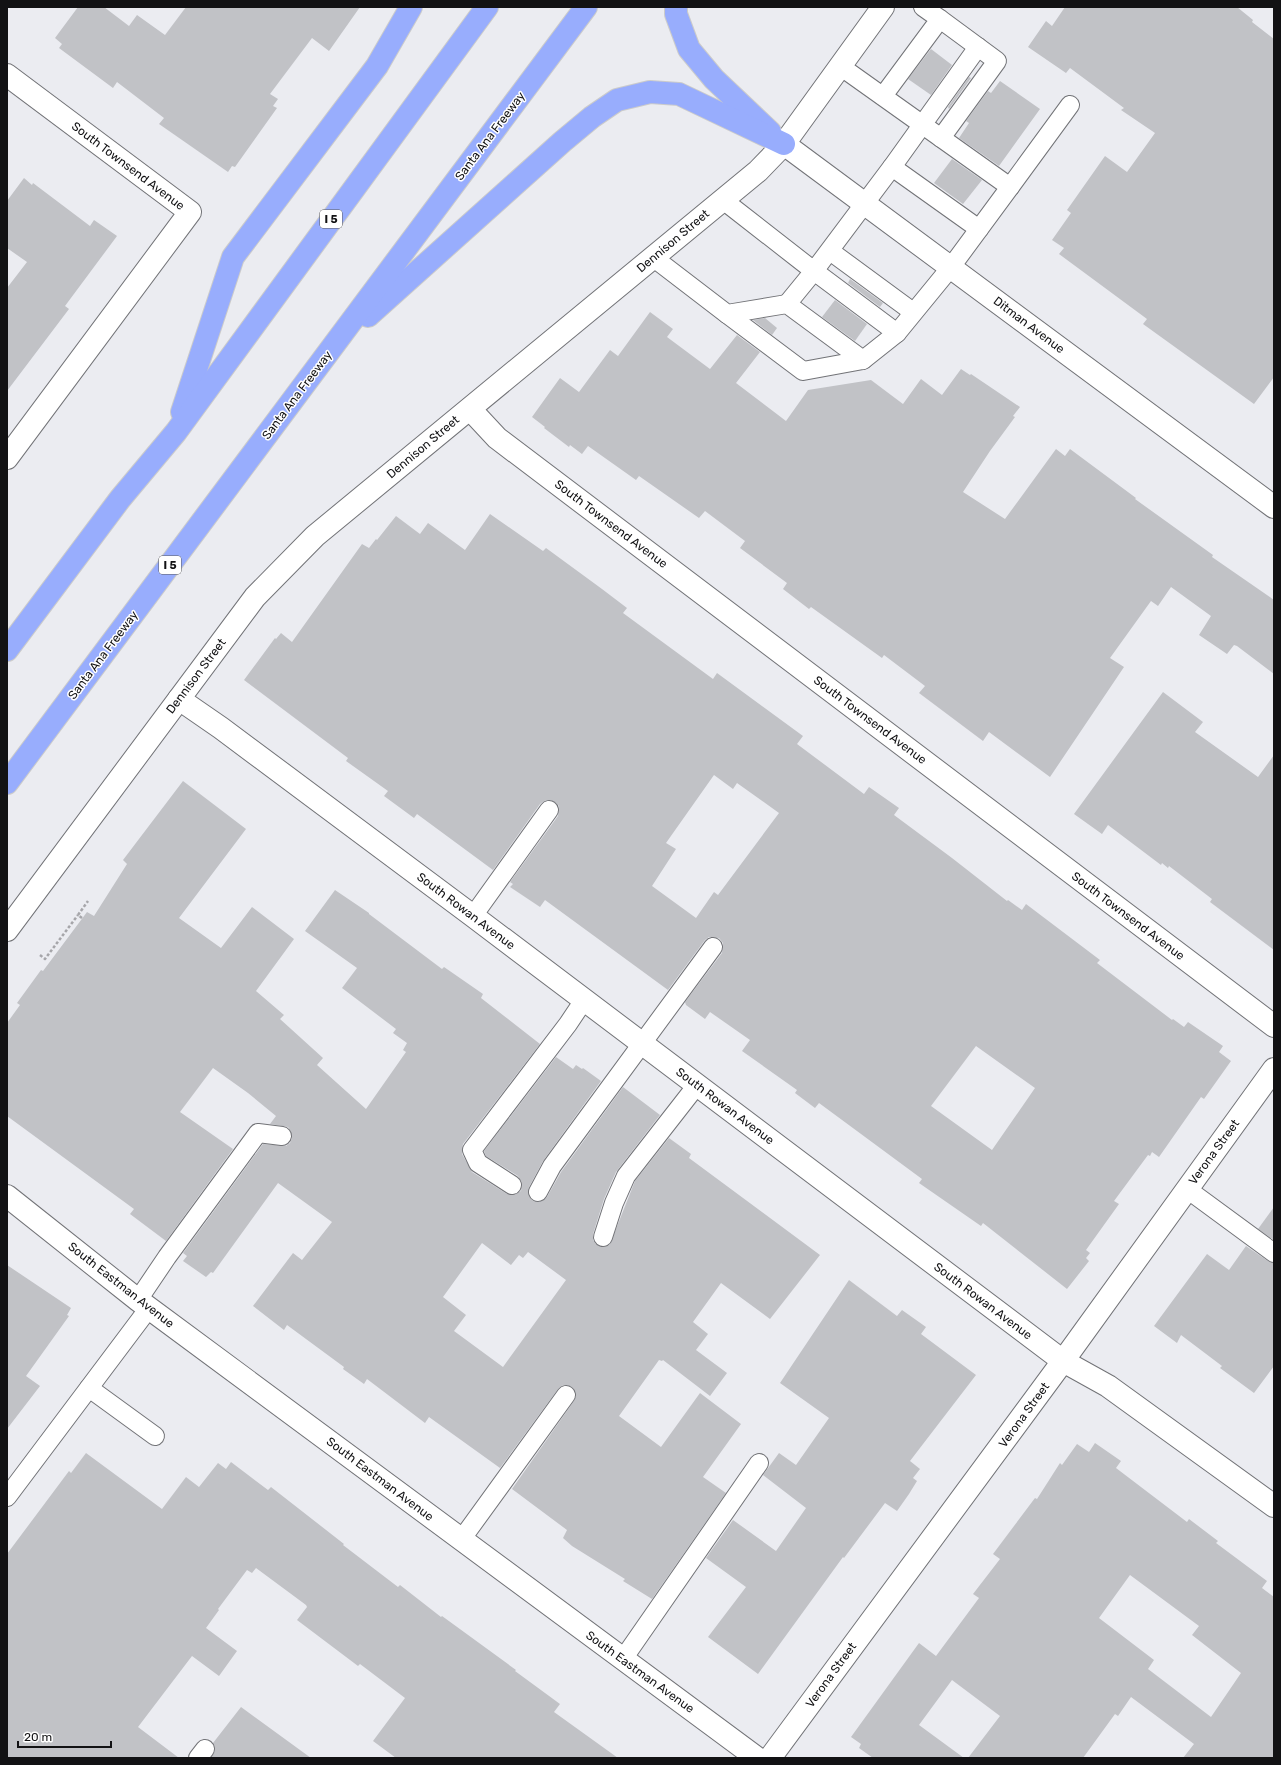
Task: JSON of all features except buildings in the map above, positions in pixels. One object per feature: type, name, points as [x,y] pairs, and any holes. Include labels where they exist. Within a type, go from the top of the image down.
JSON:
[{"type":"highway","points":[[176,432],[233,257],[377,66],[411,7]]},
{"type":"highway","name":"I 5","points":[[7,650],[120,499],[176,432],[487,7]]},
{"type":"highway","name":"Santa Ana Freeway","points":[[7,783],[586,7]]},
{"type":"highway","points":[[676,7],[676,14],[689,50],[714,79],[784,144]]},
{"type":"highway","points":[[333,347],[562,142],[592,117],[617,100],[650,92],[679,94],[784,144]]},
{"type":"street","name":"Dennison Street","points":[[7,930],[255,597],[315,536],[654,258],[758,170],[784,144],[883,7]]},
{"type":"street","name":"South Townsend Avenue","points":[[7,75],[190,212],[7,458]]},
{"type":"street","name":"Ditman Avenue","points":[[784,144],[1274,507]]},
{"type":"street","name":"South Townsend Avenue","points":[[470,409],[497,438],[1274,1026]]},
{"type":"street","name":"South Rowan Avenue","points":[[179,699],[473,916],[1063,1362],[1108,1386],[1274,1506]]},
{"type":"street","name":"Verona Street","points":[[770,1758],[1063,1362],[1274,1069]]},
{"type":"street","name":"South Eastman Avenue","points":[[7,1196],[143,1304],[757,1758]]},
{"type":"lane","points":[[923,7],[998,61],[941,138]]},
{"type":"lane","points":[[882,96],[940,19]]},
{"type":"lane","points":[[727,314],[787,304],[830,251],[865,204],[978,47]]},
{"type":"lane","points":[[840,66],[1010,187]]},
{"type":"lane","points":[[654,258],[803,371],[863,360],[897,333],[951,267],[1070,105]]},
{"type":"lane","points":[[892,167],[979,229]]},
{"type":"lane","points":[[723,200],[897,333]]},
{"type":"lane","points":[[830,251],[913,312]]},
{"type":"lane","points":[[787,304],[863,360]]},
{"type":"lane","points":[[473,916],[548,810]]},
{"type":"lane","points":[[538,1192],[552,1166],[713,946]]},
{"type":"lane","points":[[512,1185],[478,1163],[472,1150],[568,1024],[584,1000]]},
{"type":"lane","points":[[603,1237],[614,1203],[626,1176],[697,1085]]},
{"type":"lane","points":[[7,1497],[89,1388],[143,1304],[171,1251],[258,1133],[282,1136]]},
{"type":"lane","points":[[1187,1189],[1274,1254]]},
{"type":"lane","points":[[89,1388],[155,1436]]},
{"type":"lane","points":[[461,1540],[566,1395]]},
{"type":"lane","points":[[622,1659],[759,1463]]},
{"type":"path","points":[[40,955],[45,959],[88,901]]},
{"type":"path","points":[[78,915],[82,918]]}]
